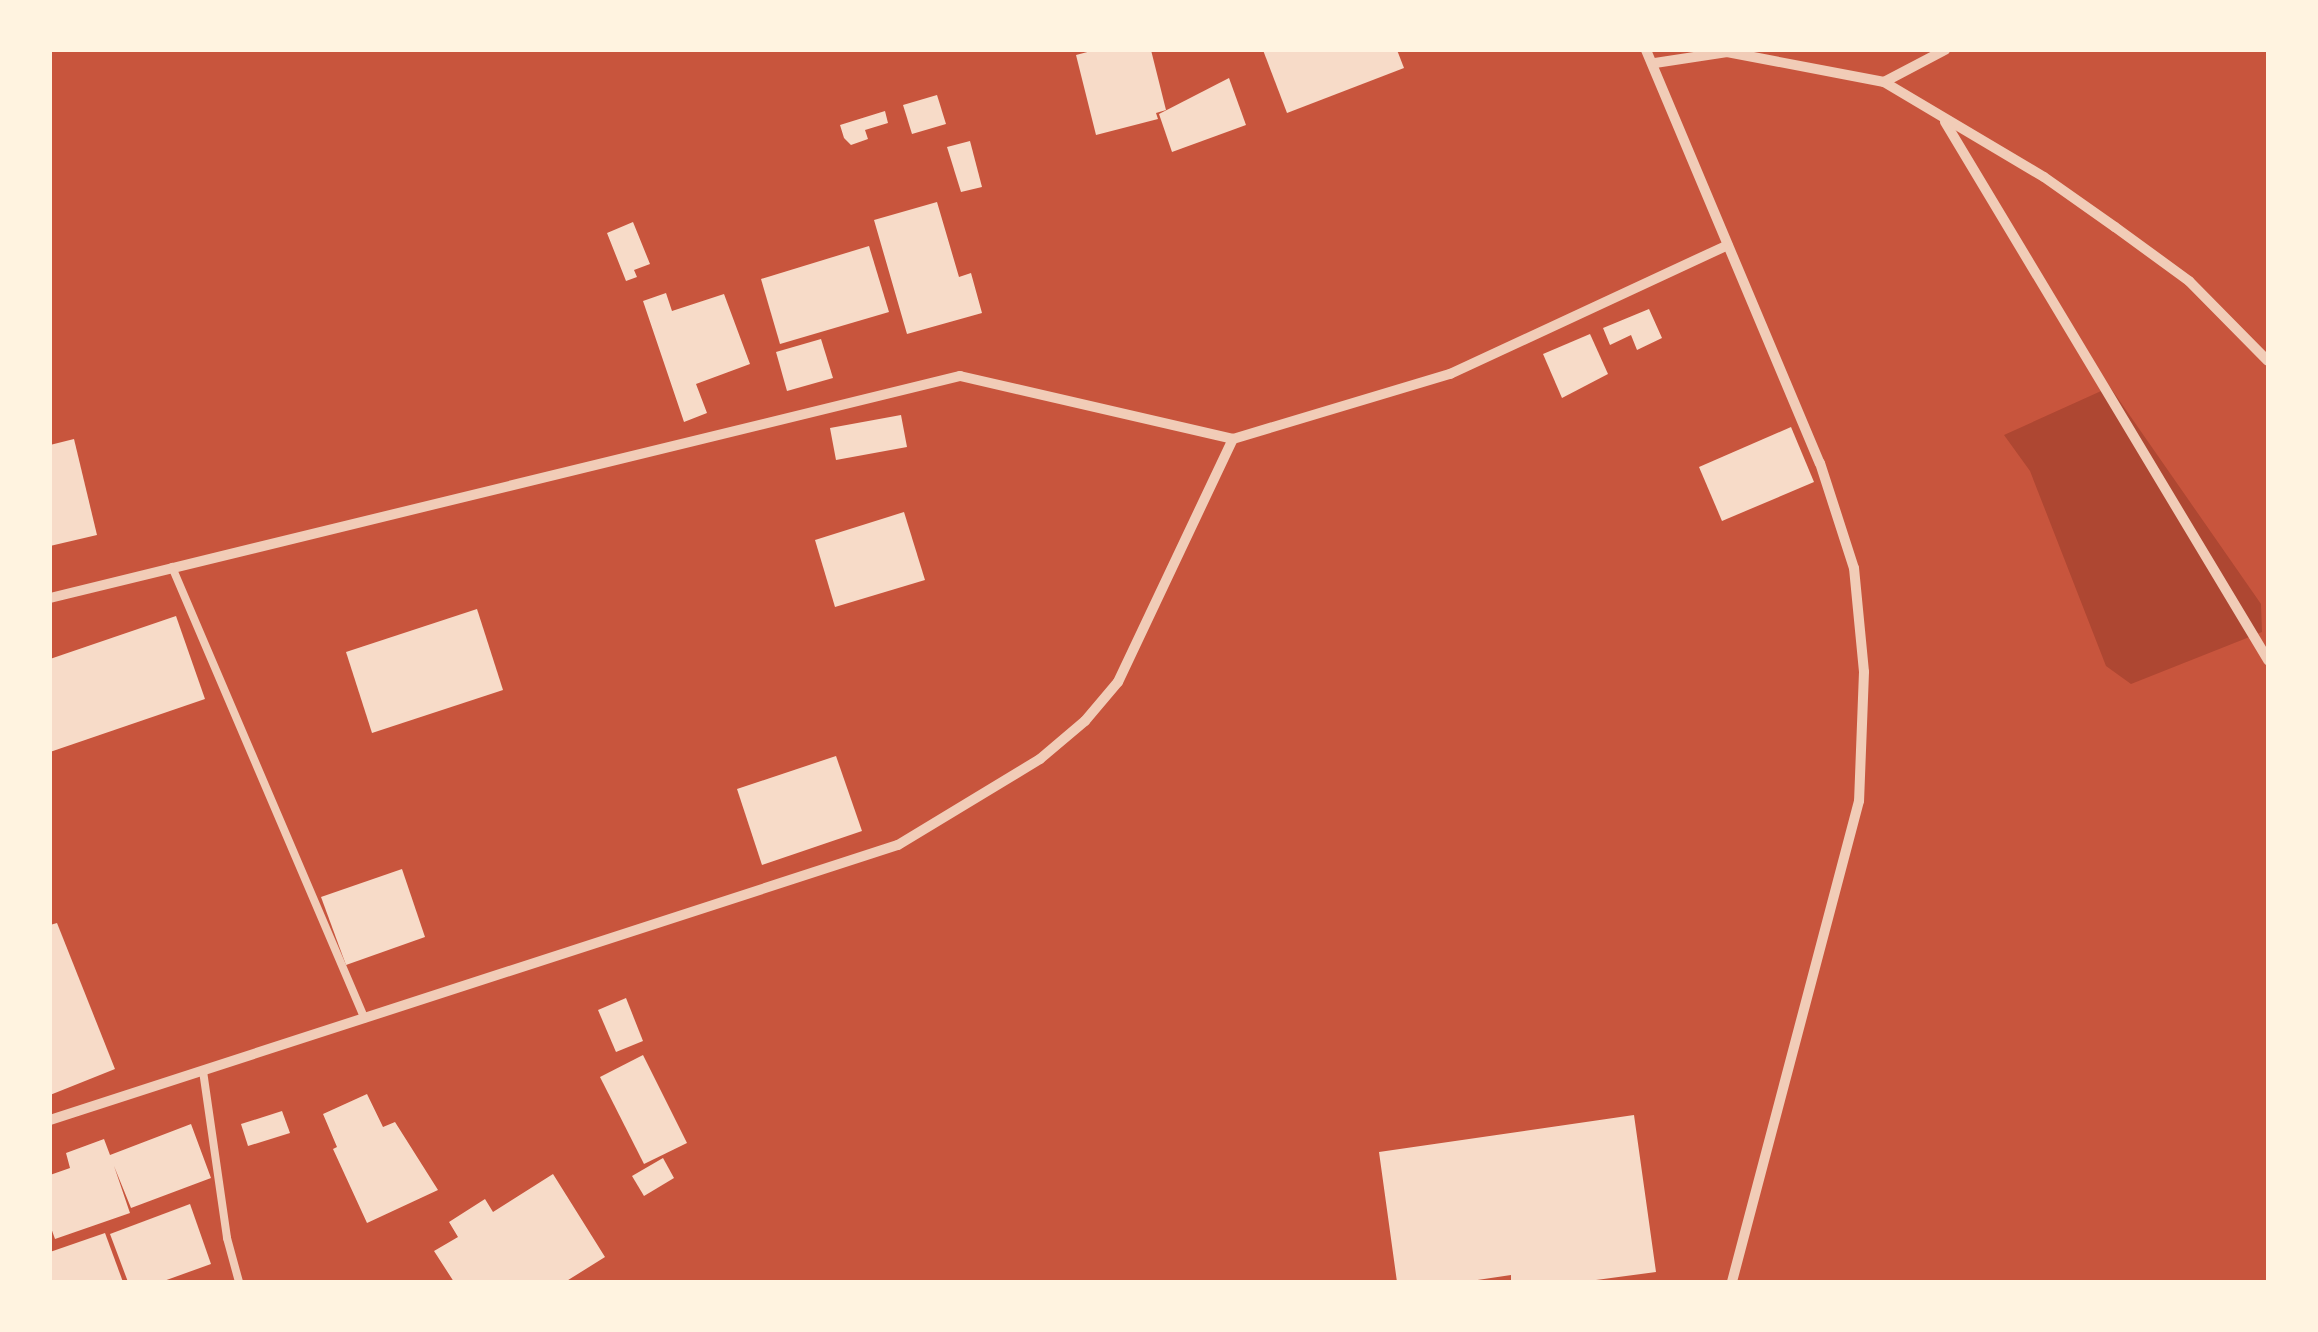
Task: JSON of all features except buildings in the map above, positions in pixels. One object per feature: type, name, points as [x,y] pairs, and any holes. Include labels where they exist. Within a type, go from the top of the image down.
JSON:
[{"type":"street","points":[[1646,50],[1655,63],[1820,463],[1854,568],[1864,672],[1858,801],[1732,1282]]},
{"type":"street","points":[[1884,82],[1945,50]]},
{"type":"street","points":[[1655,63],[1727,52],[1884,82],[2044,177],[2189,281],[2268,361]]},
{"type":"street","points":[[1945,121],[2268,660]]},
{"type":"street","points":[[50,598],[960,376],[1233,439],[1450,374],[1728,245]]},
{"type":"street","points":[[50,1120],[898,845],[1040,759],[1084,722],[1118,682],[1233,439]]},
{"type":"lane","points":[[172,567],[365,1020]]},
{"type":"lane","points":[[202,1071],[226,1238],[239,1282]]},
{"type":"shaded area","points":[[2110,387],[2261,604],[2262,632],[2131,684],[2106,666],[2030,471],[2004,435]]}]
